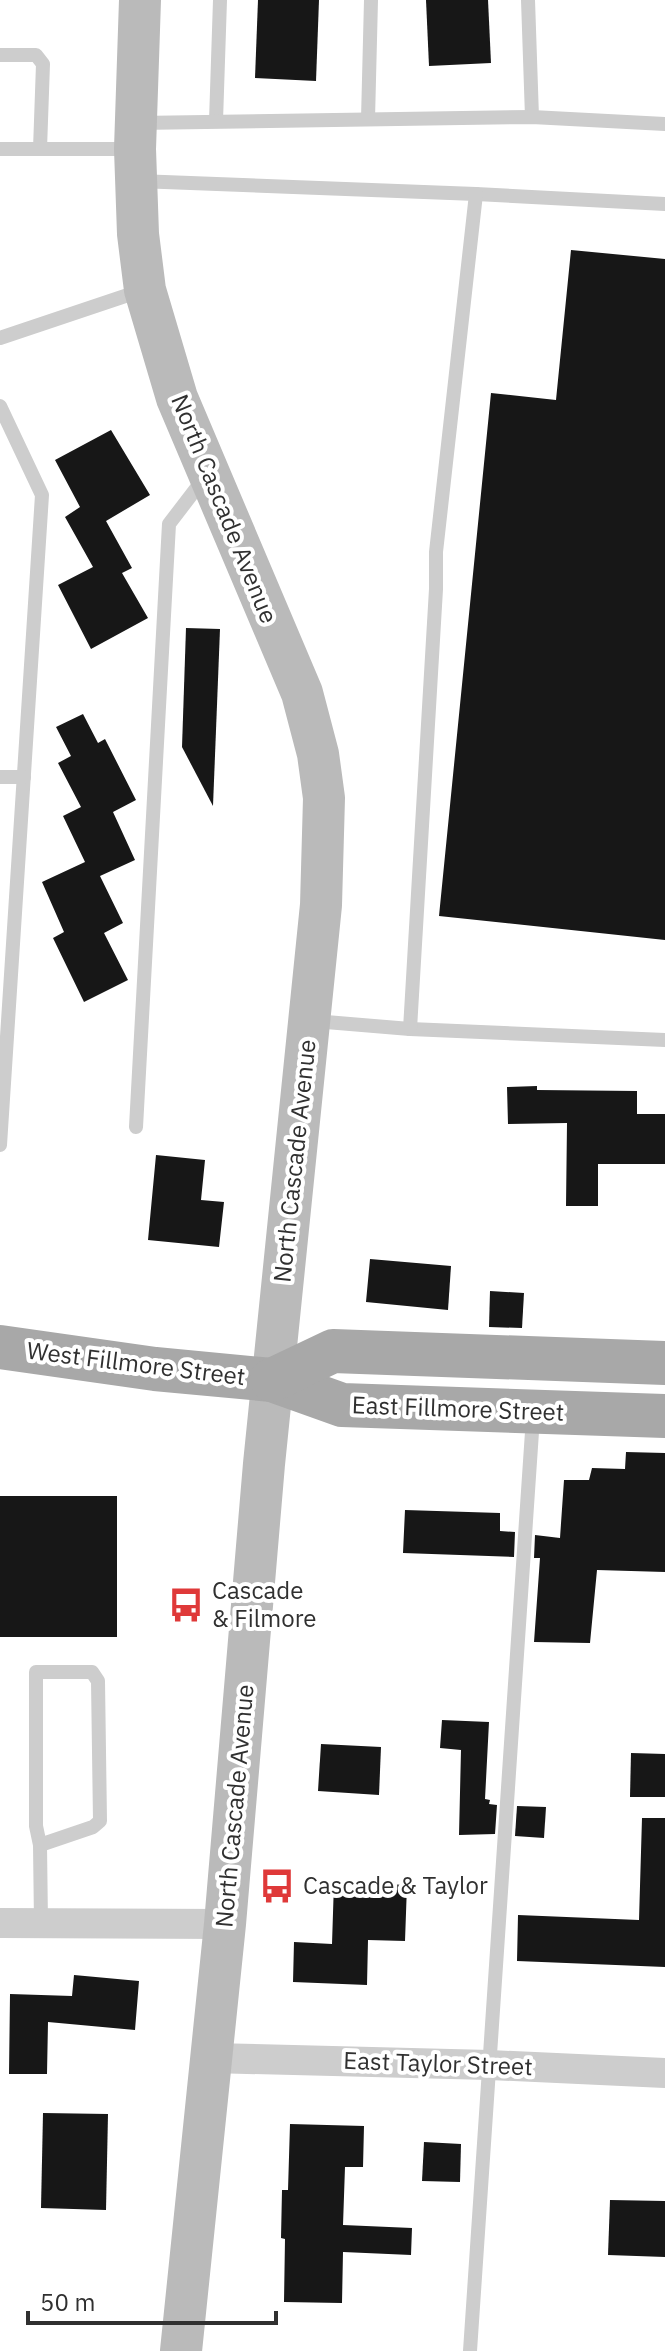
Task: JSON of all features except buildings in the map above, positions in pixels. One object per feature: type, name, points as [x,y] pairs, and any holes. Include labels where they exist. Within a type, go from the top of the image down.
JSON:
[{"type":"main road","name":"West Fillmore Street","points":[[0,1347],[155,1369],[272,1380]]},
{"type":"main road","points":[[272,1380],[333,1351],[665,1363]]},
{"type":"main road","name":"East Fillmore Street","points":[[272,1380],[342,1405],[665,1416]]},
{"type":"street","name":"North Cascade Avenue","points":[[140,0],[135,151],[138,234],[145,290],[177,398],[302,693],[318,754],[324,798],[324,851],[309,1020],[272,1380],[225,1924],[181,2351]]},
{"type":"street","points":[[0,1923],[225,1924]]},
{"type":"street","name":"East Taylor Street","points":[[211,2058],[665,2073]]},
{"type":"lane","points":[[216,121],[220,0]]},
{"type":"lane","points":[[368,119],[371,0]]},
{"type":"lane","points":[[528,0],[532,117]]},
{"type":"lane","points":[[0,55],[36,55],[43,64],[40,149]]},
{"type":"lane","points":[[135,151],[216,121],[532,117],[665,124]]},
{"type":"lane","points":[[0,149],[135,151],[476,194],[665,204]]},
{"type":"lane","points":[[410,1029],[436,552],[476,194]]},
{"type":"lane","points":[[0,338],[145,290]]},
{"type":"lane","points":[[0,406],[42,495],[0,1145]]},
{"type":"lane","points":[[136,1127],[169,524],[207,473]]},
{"type":"lane","points":[[0,777],[24,777]]},
{"type":"lane","points":[[309,1020],[410,1029],[665,1040]]},
{"type":"lane","points":[[470,2351],[533,1412]]},
{"type":"lane","points":[[40,1845],[93,1827],[100,1821],[98,1681],[92,1672],[36,1672],[36,1826],[40,1845],[41,1923]]},
{"type":"place","name":"Cascade & Filmore","points":[[186,1605]]},
{"type":"place","name":"Cascade & Taylor","points":[[277,1886]]}]
